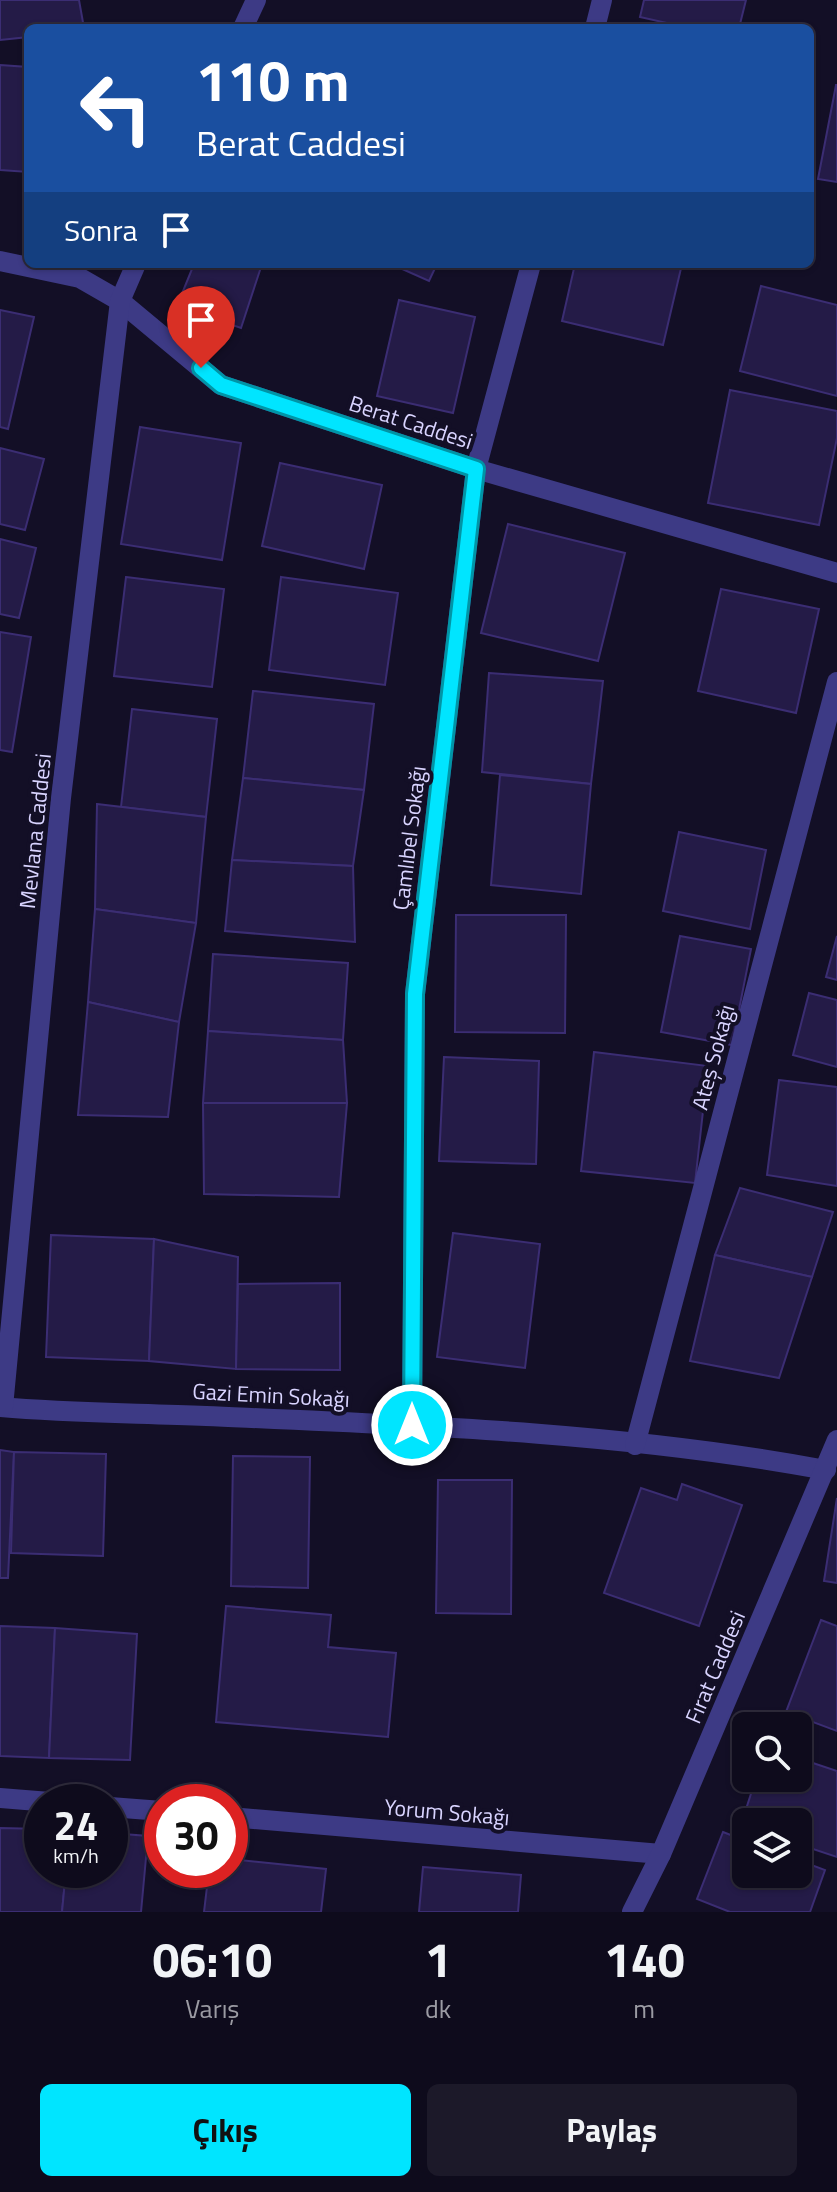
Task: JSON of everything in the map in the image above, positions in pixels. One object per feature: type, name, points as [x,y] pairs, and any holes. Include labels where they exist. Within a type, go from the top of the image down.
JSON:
[{"type":"street","points":[[245,24],[256,0]]},
{"type":"street","points":[[596,24],[602,0]]},
{"type":"street","name":"Berat Caddesi","points":[[0,261],[24,266]]},
{"type":"street","name":"Berat Caddesi","points":[[33,268],[80,278],[120,301],[221,385],[476,469],[837,573]]},
{"type":"street","name":"Mevlana Caddesi","points":[[2,1407],[61,798],[120,301],[134,268]]},
{"type":"street","name":"Çamlıbel Sokağı","points":[[412,1425],[415,994],[476,469],[530,268]]},
{"type":"street","name":"Ateş Sokağı","points":[[635,1445],[837,682]]},
{"type":"street","name":"Gazi Emin Sokağı","points":[[2,1407],[412,1425],[635,1445],[826,1470]]},
{"type":"street","name":"Fırat Caddesi","points":[[632,1912],[661,1854],[837,1440]]},
{"type":"street","points":[[0,1798],[24,1800]]},
{"type":"street","name":"Yorum Sokağı","points":[[248,1819],[661,1854]]},
{"type":"building","points":[[0,0],[79,0],[83,24],[24,24],[24,37],[0,40]]},
{"type":"building","points":[[644,0],[746,0],[740,24],[671,24],[640,17]]},
{"type":"building","points":[[0,65],[24,67],[24,172],[0,170]]},
{"type":"building","points":[[837,85],[837,182],[818,179]]},
{"type":"building","points":[[192,268],[261,268],[241,328],[177,306]]},
{"type":"building","points":[[400,268],[435,268],[429,281]]},
{"type":"building","points":[[574,268],[681,268],[663,345],[562,321]]},
{"type":"building","points":[[761,286],[837,305],[837,396],[740,371]]},
{"type":"building","points":[[399,300],[475,317],[453,413],[377,396]]},
{"type":"building","points":[[0,310],[34,317],[8,429],[0,427]]},
{"type":"building","points":[[730,390],[837,411],[837,438],[819,525],[708,503]]},
{"type":"building","points":[[140,427],[241,443],[222,560],[121,544]]},
{"type":"building","points":[[0,448],[44,459],[25,530],[0,524]]},
{"type":"building","points":[[280,463],[382,485],[364,569],[262,546]]},
{"type":"building","points":[[508,524],[625,553],[598,661],[481,633]]},
{"type":"building","points":[[0,539],[36,548],[19,618],[0,614]]},
{"type":"building","points":[[126,577],[224,589],[212,687],[114,676]]},
{"type":"building","points":[[281,577],[398,593],[385,685],[269,670]]},
{"type":"building","points":[[721,589],[819,609],[796,713],[698,691]]},
{"type":"building","points":[[0,632],[31,637],[12,752],[0,750]]},
{"type":"building","points":[[489,673],[603,681],[591,784],[482,772]]},
{"type":"building","points":[[253,691],[374,704],[364,790],[243,778]]},
{"type":"building","points":[[132,709],[217,719],[206,817],[121,807]]},
{"type":"building","points":[[500,775],[591,784],[581,894],[491,885]]},
{"type":"building","points":[[243,778],[364,790],[353,866],[232,860]]},
{"type":"building","points":[[97,804],[206,817],[196,923],[95,909]]},
{"type":"building","points":[[679,832],[766,850],[750,929],[663,911]]},
{"type":"building","points":[[232,860],[353,866],[355,942],[225,931]]},
{"type":"building","points":[[95,909],[196,923],[179,1022],[88,1002]]},
{"type":"building","points":[[456,915],[566,915],[565,1033],[455,1032]]},
{"type":"building","points":[[680,936],[751,949],[732,1045],[661,1032]]},
{"type":"building","points":[[837,936],[837,980],[826,977]]},
{"type":"building","points":[[213,954],[348,963],[343,1040],[208,1031]]},
{"type":"building","points":[[809,993],[837,1000],[837,1067],[793,1055]]},
{"type":"building","points":[[88,1002],[179,1022],[168,1117],[78,1115]]},
{"type":"building","points":[[208,1031],[343,1040],[347,1103],[203,1103]]},
{"type":"building","points":[[594,1052],[708,1066],[695,1183],[581,1171]]},
{"type":"building","points":[[444,1057],[539,1061],[536,1164],[439,1161]]},
{"type":"building","points":[[779,1080],[837,1087],[837,1186],[767,1175]]},
{"type":"building","points":[[203,1103],[347,1103],[339,1197],[204,1194]]},
{"type":"building","points":[[740,1188],[833,1212],[812,1277],[715,1255]]},
{"type":"building","points":[[453,1233],[540,1244],[525,1368],[437,1357]]},
{"type":"building","points":[[51,1235],[154,1239],[149,1361],[46,1357]]},
{"type":"building","points":[[154,1239],[238,1257],[236,1369],[149,1361]]},
{"type":"building","points":[[715,1255],[812,1277],[779,1378],[690,1361]]},
{"type":"building","points":[[340,1283],[340,1370],[236,1369],[238,1284]]},
{"type":"building","points":[[0,1450],[14,1452],[8,1578],[0,1578]]},
{"type":"building","points":[[14,1452],[106,1454],[103,1556],[11,1553]]},
{"type":"building","points":[[233,1456],[310,1457],[308,1588],[231,1586]]},
{"type":"building","points":[[438,1480],[512,1480],[511,1614],[436,1613]]},
{"type":"building","points":[[682,1484],[742,1505],[699,1626],[604,1593],[641,1488],[677,1500]]},
{"type":"building","points":[[837,1498],[837,1583],[824,1581]]},
{"type":"building","points":[[226,1606],[331,1615],[328,1647],[396,1653],[388,1737],[216,1722]]},
{"type":"building","points":[[821,1620],[837,1626],[837,1731],[812,1722],[812,1712],[786,1712]]},
{"type":"building","points":[[0,1626],[55,1628],[49,1758],[0,1756]]},
{"type":"building","points":[[55,1628],[137,1634],[130,1760],[49,1758]]},
{"type":"building","points":[[812,1763],[837,1771],[837,1857],[812,1849],[812,1808],[746,1808],[752,1792],[812,1792]]},
{"type":"building","points":[[0,1828],[24,1829],[24,1888],[64,1888],[62,1912],[0,1912]]},
{"type":"building","points":[[723,1832],[732,1836],[732,1888],[812,1888],[812,1865],[825,1870],[810,1912],[730,1912],[697,1899]]},
{"type":"building","points":[[128,1834],[144,1836],[141,1912],[62,1912],[64,1888],[128,1888]]},
{"type":"building","points":[[248,1861],[326,1869],[321,1912],[204,1912],[207,1888],[248,1888]]},
{"type":"building","points":[[423,1867],[521,1875],[518,1912],[419,1912]]},
{"type":"route","points":[[201,368],[221,385],[476,469],[415,994],[412,1425]]}]
